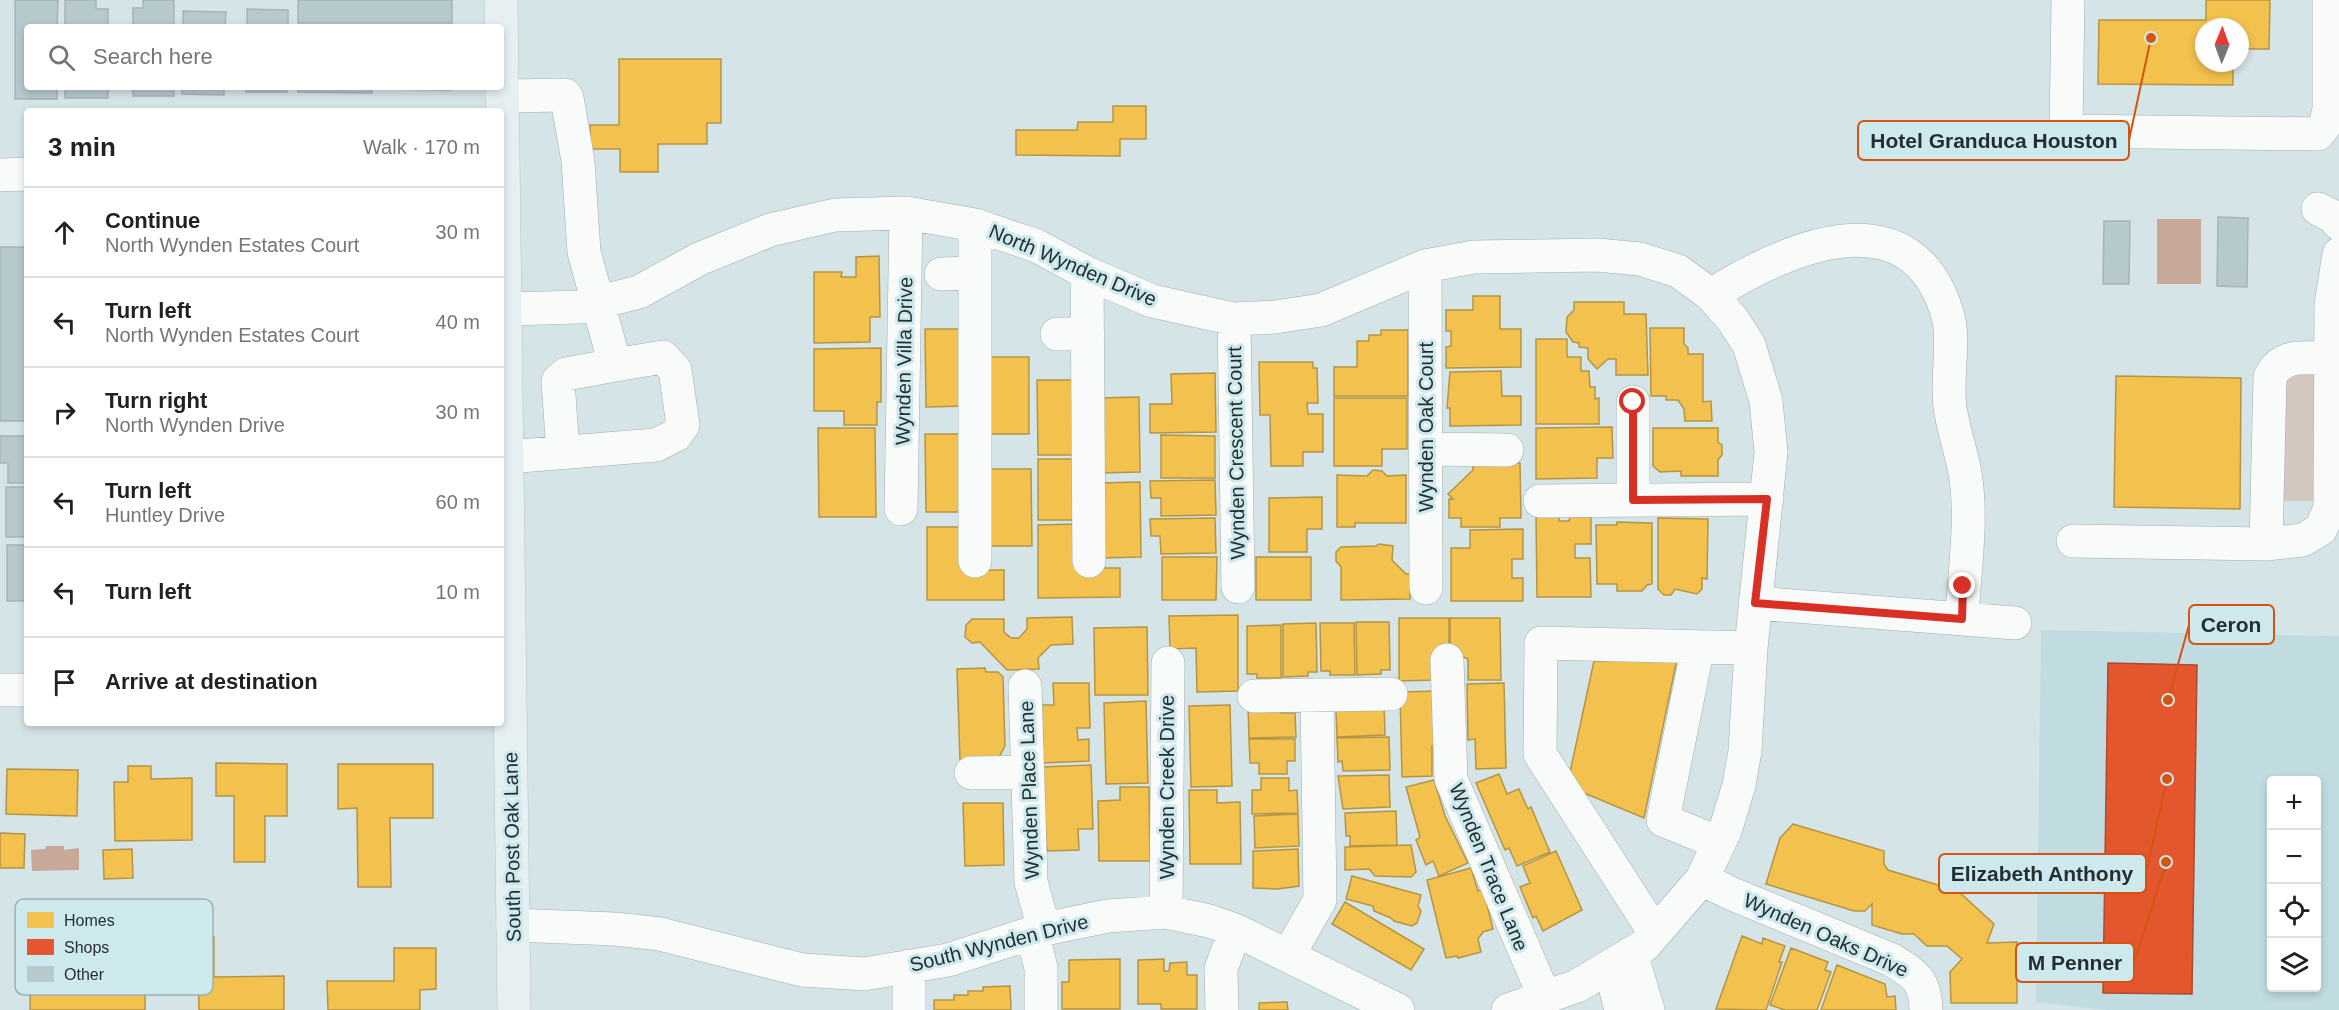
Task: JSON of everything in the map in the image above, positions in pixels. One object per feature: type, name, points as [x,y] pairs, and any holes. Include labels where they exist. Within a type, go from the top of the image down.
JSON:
[{"type":"main road","name":"South Post Oak Lane","points":[[501,0],[501,24]]},
{"type":"main road","name":"South Post Oak Lane","points":[[502,90],[502,108]]},
{"type":"main road","name":"South Post Oak Lane","points":[[504,261],[507,457],[505,684],[514,1010]]},
{"type":"street","points":[[2068,0],[2067,131],[2318,134],[2325,125],[2329,110],[2334,71],[2329,0]]},
{"type":"street","points":[[502,96],[565,96],[567,98],[578,161],[584,252],[615,365]]},
{"type":"street","points":[[0,175],[24,174]]},
{"type":"street","name":"North Wynden Drive","points":[[505,309],[580,308],[639,292],[699,259],[770,230],[835,215],[906,213],[975,225],[1037,246],[1088,273],[1152,301],[1234,319],[1275,317],[1321,310],[1425,266],[1474,256],[1597,255],[1640,259],[1678,271],[1711,295],[1733,320],[1749,345],[1766,401],[1771,452],[1755,603]]},
{"type":"street","name":"Wynden Villa Drive","points":[[901,509],[906,213]]},
{"type":"street","points":[[975,225],[975,561]]},
{"type":"street","points":[[1711,295],[1752,269],[1815,246],[1869,241],[1896,247],[1919,264],[1937,289],[1948,318],[1950,406],[1965,475],[1966,520],[1962,619]]},
{"type":"street","points":[[2073,541],[2266,544],[2303,540],[2321,529],[2330,508],[2335,361],[2331,305],[2339,254]]},
{"type":"street","name":"Wynden Oak Court","points":[[1425,266],[1426,588]]},
{"type":"street","points":[[941,274],[975,273]]},
{"type":"street","points":[[1088,273],[1072,334],[1089,561]]},
{"type":"street","name":"Wynden Crescent Court","points":[[1234,319],[1238,587]]},
{"type":"street","points":[[507,457],[656,445],[676,435],[684,425],[675,370],[663,357],[567,374],[558,381],[563,452]]},
{"type":"street","points":[[2266,544],[2270,377],[2275,366],[2287,358],[2335,361]]},
{"type":"street","points":[[1633,402],[1633,500]]},
{"type":"street","points":[[1426,448],[1507,450]]},
{"type":"street","points":[[1540,501],[1767,499]]},
{"type":"street","points":[[1508,1010],[1577,986],[1632,951],[1702,879],[1719,843],[1740,785],[1745,751],[1755,603],[2014,623]]},
{"type":"street","points":[[1633,1005],[1632,951],[1540,754],[1542,643],[1751,648]]},
{"type":"street","points":[[1698,647],[1663,820],[1719,843]]},
{"type":"street","name":"Wynden Trace Lane","points":[[1447,660],[1451,779],[1545,998]]},
{"type":"street","name":"Wynden Creek Drive","points":[[1166,912],[1168,663]]},
{"type":"street","name":"Wynden Place Lane","points":[[1025,686],[1031,882],[1041,968],[1041,1010]]},
{"type":"street","points":[[1254,696],[1391,694]]},
{"type":"street","points":[[1289,954],[1320,900],[1317,695]]},
{"type":"street","points":[[971,773],[1027,772]]},
{"type":"street","name":"Wynden Oaks Drive","points":[[1702,879],[1892,960],[1917,976],[1926,993],[1926,1010]]},
{"type":"street","name":"South Wynden Drive","points":[[513,925],[615,929],[660,934],[807,971],[864,974],[948,960],[1038,931],[1108,916],[1166,912],[1209,921],[1235,930],[1289,954],[1398,1010]]},
{"type":"street","points":[[1222,1010],[1221,969],[1235,930]]},
{"type":"street","points":[[909,966],[909,1010]]},
{"type":"shaded area","points":[[2157,219],[2201,219],[2201,284],[2157,284]]},
{"type":"shaded area","points":[[2285,375],[2315,375],[2313,501],[2282,501]]},
{"type":"shaded area","points":[[2041,630],[2339,636],[2339,1010],[2106,1010],[2036,1002]]},
{"type":"shaded area","points":[[46,846],[64,846],[64,850],[79,848],[79,870],[32,871],[31,850],[45,849]]},
{"type":"building: Homes","points":[[2206,0],[2270,0],[2269,49],[2249,49],[2249,18],[2206,18]]},
{"type":"building: Homes","points":[[2099,20],[2195,20],[2195,72],[2233,72],[2233,85],[2098,84]]},
{"type":"building: Homes","points":[[619,59],[721,59],[721,123],[707,123],[707,144],[658,144],[658,172],[620,172],[620,149],[590,149],[590,125],[619,125]]},
{"type":"building: Homes","points":[[1113,106],[1146,106],[1146,139],[1120,139],[1120,156],[1016,155],[1016,130],[1077,130],[1078,122],[1113,122]]},
{"type":"building: Homes","points":[[879,256],[880,317],[870,317],[870,342],[814,343],[814,272],[842,272],[841,277],[856,277],[856,257]]},
{"type":"building: Homes","points":[[1473,296],[1500,296],[1500,329],[1521,329],[1521,367],[1446,368],[1446,347],[1451,346],[1451,331],[1446,331],[1446,310],[1473,310]]},
{"type":"building: Homes","points":[[1574,302],[1624,302],[1624,314],[1646,314],[1648,375],[1616,375],[1616,359],[1608,359],[1597,369],[1588,359],[1588,348],[1579,347],[1579,343],[1573,342],[1566,332],[1567,317],[1574,310]]},
{"type":"building: Homes","points":[[1650,328],[1684,328],[1684,344],[1688,348],[1688,354],[1703,354],[1703,402],[1711,401],[1712,421],[1685,421],[1684,409],[1678,400],[1666,400],[1666,396],[1651,396]]},
{"type":"building: Homes","points":[[925,329],[966,329],[967,406],[926,407]]},
{"type":"building: Homes","points":[[1381,330],[1408,330],[1408,396],[1334,396],[1334,367],[1357,367],[1357,341],[1369,341],[1369,335],[1381,335]]},
{"type":"building: Homes","points":[[1536,339],[1567,339],[1567,357],[1581,357],[1581,371],[1589,371],[1590,387],[1595,387],[1595,399],[1599,398],[1599,424],[1536,424]]},
{"type":"building: Homes","points":[[881,348],[881,402],[877,402],[877,425],[844,425],[844,411],[814,411],[814,349]]},
{"type":"building: Homes","points":[[988,357],[1029,357],[1029,434],[988,434]]},
{"type":"building: Homes","points":[[1259,362],[1313,362],[1313,368],[1317,368],[1318,403],[1307,403],[1308,414],[1323,414],[1323,452],[1303,452],[1303,466],[1271,466],[1270,415],[1260,415]]},
{"type":"building: Homes","points":[[1501,371],[1502,396],[1521,396],[1521,425],[1450,426],[1450,408],[1447,408],[1450,372]]},
{"type":"building: Homes","points":[[1215,373],[1216,432],[1150,433],[1150,404],[1172,404],[1171,374]]},
{"type":"building: Homes","points":[[2116,376],[2241,378],[2240,509],[2114,507]]},
{"type":"building: Homes","points":[[1037,380],[1077,380],[1078,455],[1038,455]]},
{"type":"building: Homes","points":[[1139,397],[1140,472],[1099,473],[1099,398]]},
{"type":"building: Homes","points":[[1334,398],[1407,398],[1407,449],[1382,449],[1382,466],[1334,466]]},
{"type":"building: Homes","points":[[1612,427],[1613,458],[1597,458],[1597,478],[1536,479],[1536,428]]},
{"type":"building: Homes","points":[[818,428],[875,428],[876,517],[819,517]]},
{"type":"building: Homes","points":[[1653,428],[1718,428],[1718,442],[1722,445],[1722,455],[1718,460],[1718,476],[1681,476],[1681,471],[1660,472],[1653,466]]},
{"type":"building: Homes","points":[[925,434],[966,434],[967,512],[926,512]]},
{"type":"building: Homes","points":[[1161,435],[1215,436],[1215,478],[1161,478]]},
{"type":"building: Homes","points":[[1038,459],[1078,459],[1078,520],[1038,520]]},
{"type":"building: Homes","points":[[1473,463],[1520,463],[1521,518],[1500,518],[1500,527],[1461,527],[1461,518],[1449,518],[1449,499],[1453,499],[1448,494],[1473,470]]},
{"type":"building: Homes","points":[[990,469],[1031,469],[1032,546],[990,546]]},
{"type":"building: Homes","points":[[1373,470],[1382,471],[1387,476],[1406,475],[1406,523],[1355,523],[1355,527],[1337,527],[1337,475],[1367,476]]},
{"type":"building: Homes","points":[[1215,480],[1216,515],[1161,516],[1161,498],[1151,498],[1150,481]]},
{"type":"building: Homes","points":[[1140,482],[1141,557],[1100,558],[1100,483]]},
{"type":"building: Homes","points":[[1322,497],[1322,529],[1307,529],[1307,552],[1269,552],[1269,498]]},
{"type":"building: Homes","points":[[1536,517],[1559,517],[1559,521],[1569,521],[1570,517],[1591,517],[1591,544],[1575,544],[1575,558],[1590,558],[1591,597],[1537,597]]},
{"type":"building: Homes","points":[[1215,518],[1216,553],[1161,554],[1160,536],[1151,536],[1150,519]]},
{"type":"building: Homes","points":[[1658,518],[1708,519],[1707,579],[1702,578],[1702,589],[1697,594],[1675,589],[1671,595],[1664,595],[1658,589]]},
{"type":"building: Homes","points":[[1617,522],[1652,523],[1652,584],[1647,585],[1642,591],[1617,591],[1617,584],[1597,584],[1596,525],[1617,525]]},
{"type":"building: Homes","points":[[1079,524],[1079,568],[1120,568],[1120,597],[1038,598],[1038,525]]},
{"type":"building: Homes","points":[[927,527],[968,527],[968,570],[1004,570],[1004,600],[927,600]]},
{"type":"building: Homes","points":[[1523,529],[1523,559],[1512,559],[1512,578],[1523,578],[1523,601],[1451,601],[1451,548],[1470,548],[1470,530]]},
{"type":"building: Homes","points":[[1379,544],[1393,546],[1392,560],[1406,574],[1410,574],[1410,599],[1341,600],[1341,567],[1336,561],[1336,552],[1341,547]]},
{"type":"building: Homes","points":[[1162,557],[1217,557],[1216,600],[1162,600]]},
{"type":"building: Homes","points":[[1256,557],[1311,557],[1311,600],[1256,600]]},
{"type":"building: Homes","points":[[1238,615],[1238,691],[1197,692],[1196,648],[1170,649],[1169,616]]},
{"type":"building: Homes","points":[[1072,617],[1073,644],[1051,645],[1038,658],[1039,669],[1007,670],[980,642],[972,643],[965,637],[966,625],[972,619],[1004,619],[1004,632],[1011,638],[1019,638],[1027,629],[1027,618]]},
{"type":"building: Homes","points":[[1399,618],[1449,618],[1449,651],[1432,680],[1399,681]]},
{"type":"building: Homes","points":[[1450,618],[1500,618],[1501,680],[1468,680],[1468,659],[1450,651]]},
{"type":"building: Homes","points":[[1356,622],[1389,622],[1390,670],[1381,670],[1381,674],[1357,675]]},
{"type":"building: Homes","points":[[1316,623],[1317,672],[1308,672],[1308,676],[1283,677],[1283,624]]},
{"type":"building: Homes","points":[[1320,623],[1354,623],[1355,675],[1330,675],[1330,671],[1321,671]]},
{"type":"building: Homes","points":[[1281,625],[1281,678],[1257,678],[1257,674],[1247,674],[1247,626]]},
{"type":"building: Homes","points":[[1147,627],[1148,695],[1095,695],[1094,628]]},
{"type":"building: Homes","points":[[1677,659],[1644,818],[1567,786],[1594,661]]},
{"type":"building: Homes","points":[[985,668],[986,672],[998,672],[1003,677],[1005,746],[998,759],[960,760],[957,669]]},
{"type":"building: Homes","points":[[1053,683],[1089,683],[1090,728],[1077,728],[1078,740],[1089,739],[1089,761],[1043,763],[1042,705],[1054,705]]},
{"type":"building: Homes","points":[[1504,683],[1506,768],[1476,769],[1475,739],[1468,740],[1467,684]]},
{"type":"building: Homes","points":[[1437,691],[1439,746],[1432,746],[1432,776],[1402,777],[1400,692]]},
{"type":"building: Homes","points":[[1146,701],[1148,783],[1106,784],[1104,703]]},
{"type":"building: Homes","points":[[1384,703],[1385,735],[1337,737],[1336,710]]},
{"type":"building: Homes","points":[[1230,705],[1232,786],[1191,787],[1189,706]]},
{"type":"building: Homes","points":[[1280,705],[1281,713],[1295,713],[1296,737],[1249,738],[1248,706]]},
{"type":"building: Homes","points":[[1389,737],[1390,770],[1343,771],[1342,761],[1338,762],[1337,738]]},
{"type":"building: Homes","points":[[1249,739],[1295,739],[1295,761],[1287,761],[1287,774],[1259,774],[1259,763],[1250,763]]},
{"type":"building: Homes","points":[[216,763],[287,764],[287,816],[265,816],[265,862],[234,862],[234,796],[216,796]]},
{"type":"building: Homes","points":[[338,764],[433,764],[433,818],[390,818],[391,887],[358,887],[357,808],[338,809]]},
{"type":"building: Homes","points":[[1091,765],[1093,829],[1078,829],[1079,850],[1047,851],[1041,767]]},
{"type":"building: Homes","points":[[128,766],[151,766],[151,779],[192,778],[192,840],[115,841],[114,782],[128,782]]},
{"type":"building: Homes","points":[[7,769],[78,770],[77,816],[6,814]]},
{"type":"building: Homes","points":[[1499,774],[1507,794],[1519,789],[1528,809],[1531,807],[1550,852],[1517,866],[1509,848],[1505,850],[1476,783]]},
{"type":"building: Homes","points":[[1389,775],[1390,807],[1343,809],[1338,776]]},
{"type":"building: Homes","points":[[1261,778],[1289,778],[1289,791],[1297,790],[1298,813],[1252,814],[1252,790],[1261,790]]},
{"type":"building: Homes","points":[[1434,780],[1445,816],[1468,863],[1439,876],[1433,861],[1426,865],[1416,840],[1420,837],[1406,787]]},
{"type":"building: Homes","points":[[1120,787],[1149,787],[1150,861],[1099,861],[1098,801],[1120,800]]},
{"type":"building: Homes","points":[[1189,790],[1217,790],[1217,803],[1240,802],[1241,864],[1190,864]]},
{"type":"building: Homes","points":[[963,803],[1003,803],[1004,865],[965,866]]},
{"type":"building: Homes","points":[[1396,811],[1397,845],[1350,846],[1350,836],[1346,836],[1345,813]]},
{"type":"building: Homes","points":[[1298,814],[1299,846],[1255,848],[1254,816]]},
{"type":"building: Homes","points":[[1793,824],[1884,851],[1884,864],[1888,870],[1958,891],[1994,924],[1987,943],[2017,942],[2017,1003],[1951,1003],[1950,972],[1962,959],[1947,946],[1927,946],[1914,934],[1902,934],[1872,925],[1872,904],[1865,911],[1854,911],[1766,884],[1780,838]]},
{"type":"building: Homes","points":[[0,833],[25,834],[24,868],[0,868]]},
{"type":"building: Homes","points":[[1411,845],[1416,872],[1411,877],[1375,876],[1369,869],[1345,870],[1345,847]]},
{"type":"building: Homes","points":[[132,849],[133,878],[104,879],[103,850]]},
{"type":"building: Homes","points":[[1298,849],[1299,886],[1278,889],[1253,888],[1253,851]]},
{"type":"building: Homes","points":[[1556,851],[1582,910],[1543,931],[1536,916],[1533,918],[1520,887],[1530,883],[1523,866]]},
{"type":"building: Homes","points":[[1471,868],[1478,891],[1483,889],[1493,929],[1483,932],[1478,939],[1481,952],[1458,958],[1457,956],[1446,958],[1427,880]]},
{"type":"building: Homes","points":[[1352,876],[1421,895],[1418,906],[1421,911],[1417,923],[1412,926],[1394,921],[1374,911],[1373,906],[1346,899]]},
{"type":"building: Homes","points":[[1345,902],[1424,949],[1411,970],[1332,924]]},
{"type":"building: Homes","points":[[1742,936],[1762,944],[1763,938],[1785,946],[1766,1010],[1716,1009]]},
{"type":"building: Homes","points":[[213,937],[214,977],[284,976],[284,1010],[199,1010],[199,995],[213,995]]},
{"type":"building: Homes","points":[[394,948],[436,948],[436,989],[420,990],[420,1010],[328,1010],[327,981],[394,981]]},
{"type":"building: Homes","points":[[1791,948],[1828,962],[1825,970],[1831,972],[1817,1010],[1785,1010],[1770,1005]]},
{"type":"building: Homes","points":[[1120,959],[1120,1009],[1062,1009],[1062,982],[1069,982],[1069,960]]},
{"type":"building: Homes","points":[[1164,959],[1164,971],[1169,971],[1170,963],[1187,962],[1187,975],[1197,975],[1197,1009],[1161,1009],[1161,1004],[1138,1004],[1138,960]]},
{"type":"building: Homes","points":[[1837,965],[1885,984],[1887,997],[1895,996],[1896,1010],[1821,1010]]},
{"type":"building: Homes","points":[[1010,986],[1011,1010],[934,1010],[934,1000],[954,1000],[954,995],[968,995],[968,991],[983,991],[983,987]]},
{"type":"building: Homes","points":[[30,995],[145,995],[145,1010],[30,1010]]},
{"type":"building: Homes","points":[[1287,1002],[1288,1010],[1259,1010],[1259,1003]]},
{"type":"building: Shops","points":[[2108,663],[2197,665],[2192,994],[2103,993]]},
{"type":"building: Other","points":[[15,0],[58,0],[57,24],[24,24],[24,90],[57,90],[57,99],[15,99]]},
{"type":"building: Other","points":[[65,0],[96,0],[96,9],[108,9],[108,24],[65,24]]},
{"type":"building: Other","points":[[143,0],[174,0],[174,24],[133,24],[133,8],[143,8]]},
{"type":"building: Other","points":[[298,0],[452,0],[452,23],[298,23]]},
{"type":"building: Other","points":[[247,9],[288,10],[288,24],[247,24]]},
{"type":"building: Other","points":[[183,11],[226,12],[225,24],[183,24]]},
{"type":"building: Other","points":[[65,90],[108,90],[108,98],[65,98]]},
{"type":"building: Other","points":[[133,90],[174,90],[174,96],[133,96]]},
{"type":"building: Other","points":[[182,90],[224,90],[224,95],[182,94]]},
{"type":"building: Other","points":[[246,90],[287,90],[287,92],[246,92]]},
{"type":"building: Other","points":[[298,90],[372,90],[372,93],[298,92]]},
{"type":"building: Other","points":[[2218,217],[2248,218],[2247,287],[2217,286]]},
{"type":"building: Other","points":[[2104,221],[2130,221],[2129,284],[2103,284]]},
{"type":"building: Other","points":[[0,247],[24,247],[24,421],[0,421]]},
{"type":"building: Other","points":[[0,436],[24,436],[24,483],[8,483],[8,463],[0,463]]},
{"type":"building: Other","points":[[6,487],[24,487],[24,537],[6,537]]},
{"type":"building: Other","points":[[7,545],[24,545],[24,601],[7,601]]},
{"type":"place","name":"Hotel Granduca Houston","points":[[2151,38]]},
{"type":"place","name":"Ceron","points":[[2168,700]]},
{"type":"place","name":"Elizabeth Anthony","points":[[2167,779]]},
{"type":"place","name":"M Penner","points":[[2166,862]]},
{"type":"route","points":[[1633,402],[1633,500],[1767,499],[1755,603],[1962,619],[1963,586]]}]
